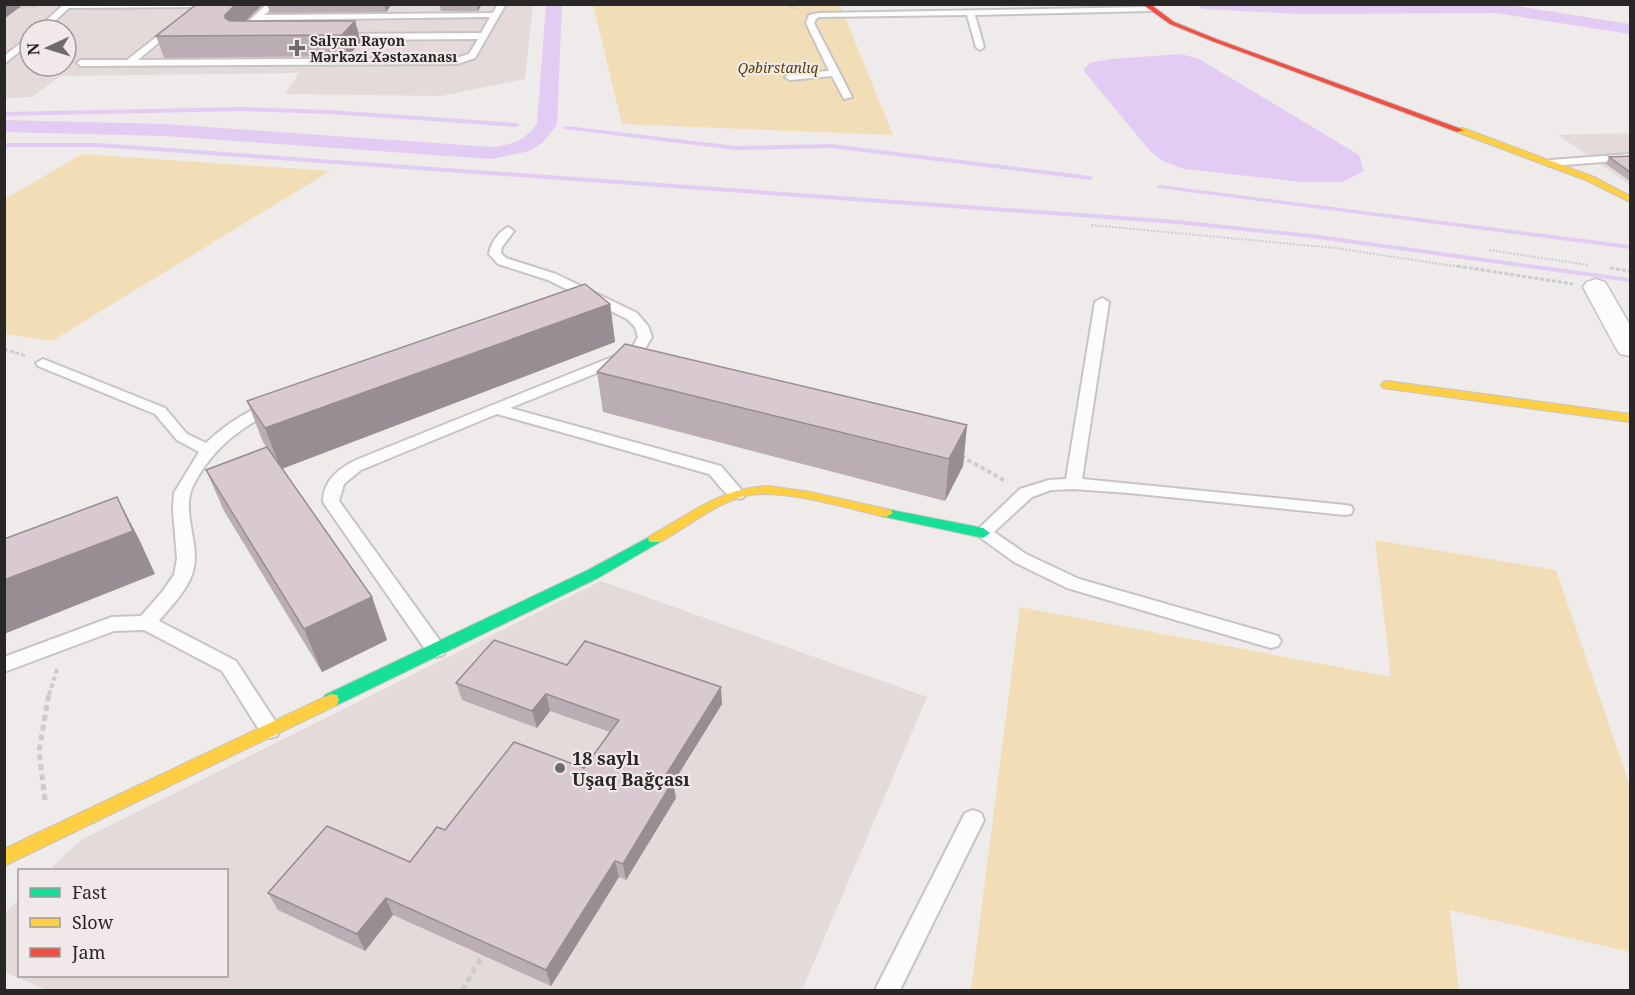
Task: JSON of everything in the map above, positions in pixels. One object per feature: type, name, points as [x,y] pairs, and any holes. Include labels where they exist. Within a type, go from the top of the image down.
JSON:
[{"type":"street","points":[[1147,7],[1172,23],[1214,40],[1592,179],[1630,199]]},
{"type":"street","points":[[1595,273],[1630,348]]},
{"type":"street","points":[[1387,385],[1630,417]]},
{"type":"street","points":[[4,858],[593,574],[736,494],[759,490],[786,492],[983,533]]},
{"type":"lane","points":[[253,38],[237,37],[272,4]]},
{"type":"lane","points":[[81,63],[457,62],[472,56],[502,4]]},
{"type":"lane","points":[[53,18],[68,5],[199,5]]},
{"type":"lane","points":[[190,12],[199,5]]},
{"type":"lane","points":[[847,97],[810,23],[812,17],[1147,7]]},
{"type":"lane","points":[[970,12],[980,47]]},
{"type":"lane","points":[[258,18],[496,15]]},
{"type":"lane","points":[[130,62],[182,19]]},
{"type":"lane","points":[[322,37],[483,36]]},
{"type":"lane","points":[[4,61],[18,49]]},
{"type":"lane","points":[[790,77],[835,73]]},
{"type":"lane","points":[[1550,163],[1630,157]]},
{"type":"lane","points":[[435,650],[331,501],[331,491],[337,479],[351,469],[622,358],[638,349],[645,337],[641,326],[632,316],[552,277],[502,261],[495,254],[496,247],[508,231]]},
{"type":"lane","points":[[569,304],[591,295]]},
{"type":"lane","points":[[1073,484],[1102,302]]},
{"type":"lane","points":[[43,363],[160,411],[182,437],[207,450]]},
{"type":"lane","points":[[146,623],[180,581],[185,566],[182,494],[207,450],[224,434],[246,419],[282,403]]},
{"type":"lane","points":[[496,409],[715,470],[736,494]]},
{"type":"lane","points":[[1271,642],[1073,584],[1020,558],[983,533],[1026,493],[1049,486],[1073,484],[1345,510]]},
{"type":"lane","points":[[4,665],[112,624],[146,623],[229,666],[251,697],[270,730]]},
{"type":"lane","points":[[887,990],[973,820]]},
{"type":"path","points":[[1091,225],[1595,273],[1630,271]]},
{"type":"path","points":[[1489,250],[1595,273]]},
{"type":"path","points":[[953,451],[1026,493]]},
{"type":"path","points":[[50,836],[39,751],[50,688],[67,640]]},
{"type":"path","points":[[462,990],[483,955]]},
{"type":"shaded area","name":"Salyan Rayon Mərkəzi Xəstəxanası","points":[[4,5],[533,5],[525,79],[442,96],[285,94],[299,73],[78,76],[78,18],[18,18],[18,78],[58,78],[32,97],[5,98]]},
{"type":"shaded area","points":[[1181,54],[1199,59],[1359,155],[1364,171],[1342,182],[1302,182],[1184,169],[1163,161],[1150,151],[1083,70],[1090,63],[1110,59]]},
{"type":"shaded area","points":[[1630,133],[1630,185],[1558,135]]},
{"type":"shaded area","name":"18 saylı Uşaq Bağçası","points":[[601,581],[927,697],[802,990],[47,990],[5,972],[5,913],[18,900],[18,977],[228,977],[228,869],[50,869],[81,840]]},
{"type":"green space","name":"Qəbirstanlıq","points":[[593,5],[840,5],[893,135],[622,124]]},
{"type":"green space","points":[[82,154],[330,171],[52,341],[5,334],[5,199]]},
{"type":"green space","points":[[1375,540],[1556,570],[1630,786],[1630,952],[1450,910],[1459,990],[971,990],[1020,607],[1391,677]]},
{"type":"building","points":[[197,4],[236,4],[225,15],[225,18],[230,21],[355,21],[342,35],[156,36]]},
{"type":"building","points":[[1630,156],[1630,172],[1609,157]]},
{"type":"building","points":[[585,284],[610,304],[265,428],[247,401]]},
{"type":"building","points":[[625,344],[967,425],[949,459],[597,372]]},
{"type":"building","points":[[267,447],[372,597],[304,629],[206,470]]},
{"type":"building","points":[[117,497],[133,531],[4,580],[4,539]]},
{"type":"building","points":[[494,640],[567,665],[585,641],[721,687],[664,778],[673,781],[623,864],[615,861],[546,970],[386,898],[357,934],[268,893],[327,826],[410,862],[437,827],[445,830],[514,742],[584,768],[619,720],[546,694],[532,711],[456,683]]},
{"type":"waterway","points":[[4,126],[165,130],[491,153],[509,151],[535,139],[547,125],[554,4]]},
{"type":"waterway","points":[[1202,4],[1300,9],[1496,8],[1630,29]]},
{"type":"waterway","points":[[4,114],[243,109],[330,112],[516,125]]},
{"type":"waterway","points":[[566,128],[736,148],[831,146],[1090,178]]},
{"type":"waterway","points":[[4,145],[98,145],[1177,222],[1311,236],[1630,280]]},
{"type":"waterway","points":[[1160,187],[1630,247]]},
{"type":"traffic: fast","points":[[886,513],[983,533]]},
{"type":"traffic: fast","points":[[331,700],[593,574],[655,539]]},
{"type":"traffic: slow","points":[[1460,130],[1591,179],[1630,199]]},
{"type":"traffic: slow","points":[[1387,385],[1630,418]]},
{"type":"traffic: slow","points":[[655,539],[705,509],[736,494],[751,491],[789,492],[886,513]]},
{"type":"traffic: slow","points":[[4,858],[331,700]]},
{"type":"traffic: jam","points":[[1145,4],[1172,23],[1214,40],[1460,130]]},
{"type":"place","name":"Salyan Rayon Mərkəzi Xəstəxanası","points":[[297,48]]},
{"type":"place","name":"18 saylı Uşaq Bağçası","points":[[560,768]]}]
